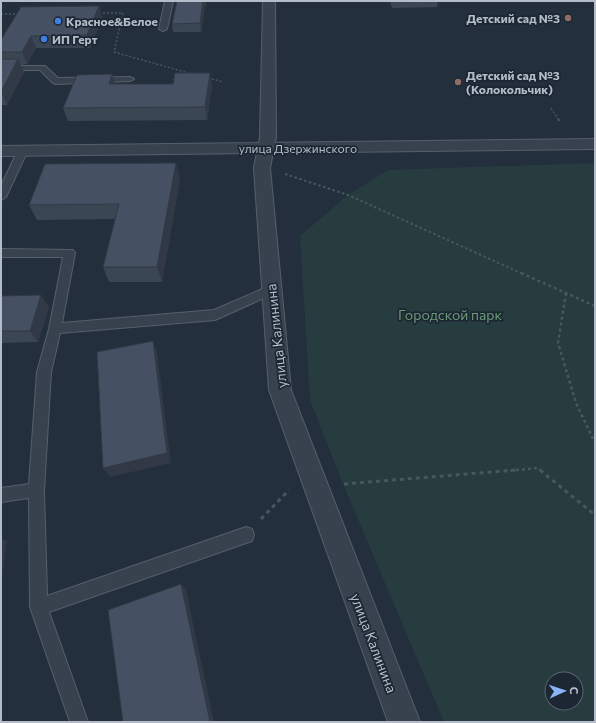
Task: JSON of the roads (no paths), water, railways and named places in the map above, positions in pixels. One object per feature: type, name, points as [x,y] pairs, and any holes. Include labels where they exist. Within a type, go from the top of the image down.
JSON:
[{"type":"street","name":"улица Калинина","points":[[269,1],[266,149],[262,168],[280,390],[404,722]]},
{"type":"street","name":"улица Дзержинского","points":[[1,151],[595,144]]},
{"type":"lane","points":[[163,29],[169,1]]},
{"type":"lane","points":[[1,68],[42,68],[56,81],[130,79]]},
{"type":"lane","points":[[1,197],[23,150]]},
{"type":"lane","points":[[1,253],[69,253],[44,372],[36,490],[39,607],[79,722]]},
{"type":"lane","points":[[54,329],[215,315],[271,290]]},
{"type":"lane","points":[[1,495],[36,490]]},
{"type":"lane","points":[[39,607],[246,535]]},
{"type":"place","name":"Детский сад №3","points":[[568,18]]},
{"type":"place","name":"Красное&Белое","points":[[58,21]]},
{"type":"place","name":"ИП Герт","points":[[44,39]]},
{"type":"place","name":"Детский сад №3 (Колокольчик)","points":[[458,82]]},
{"type":"park label","name":"Городской парк","points":[[450,314]]}]
